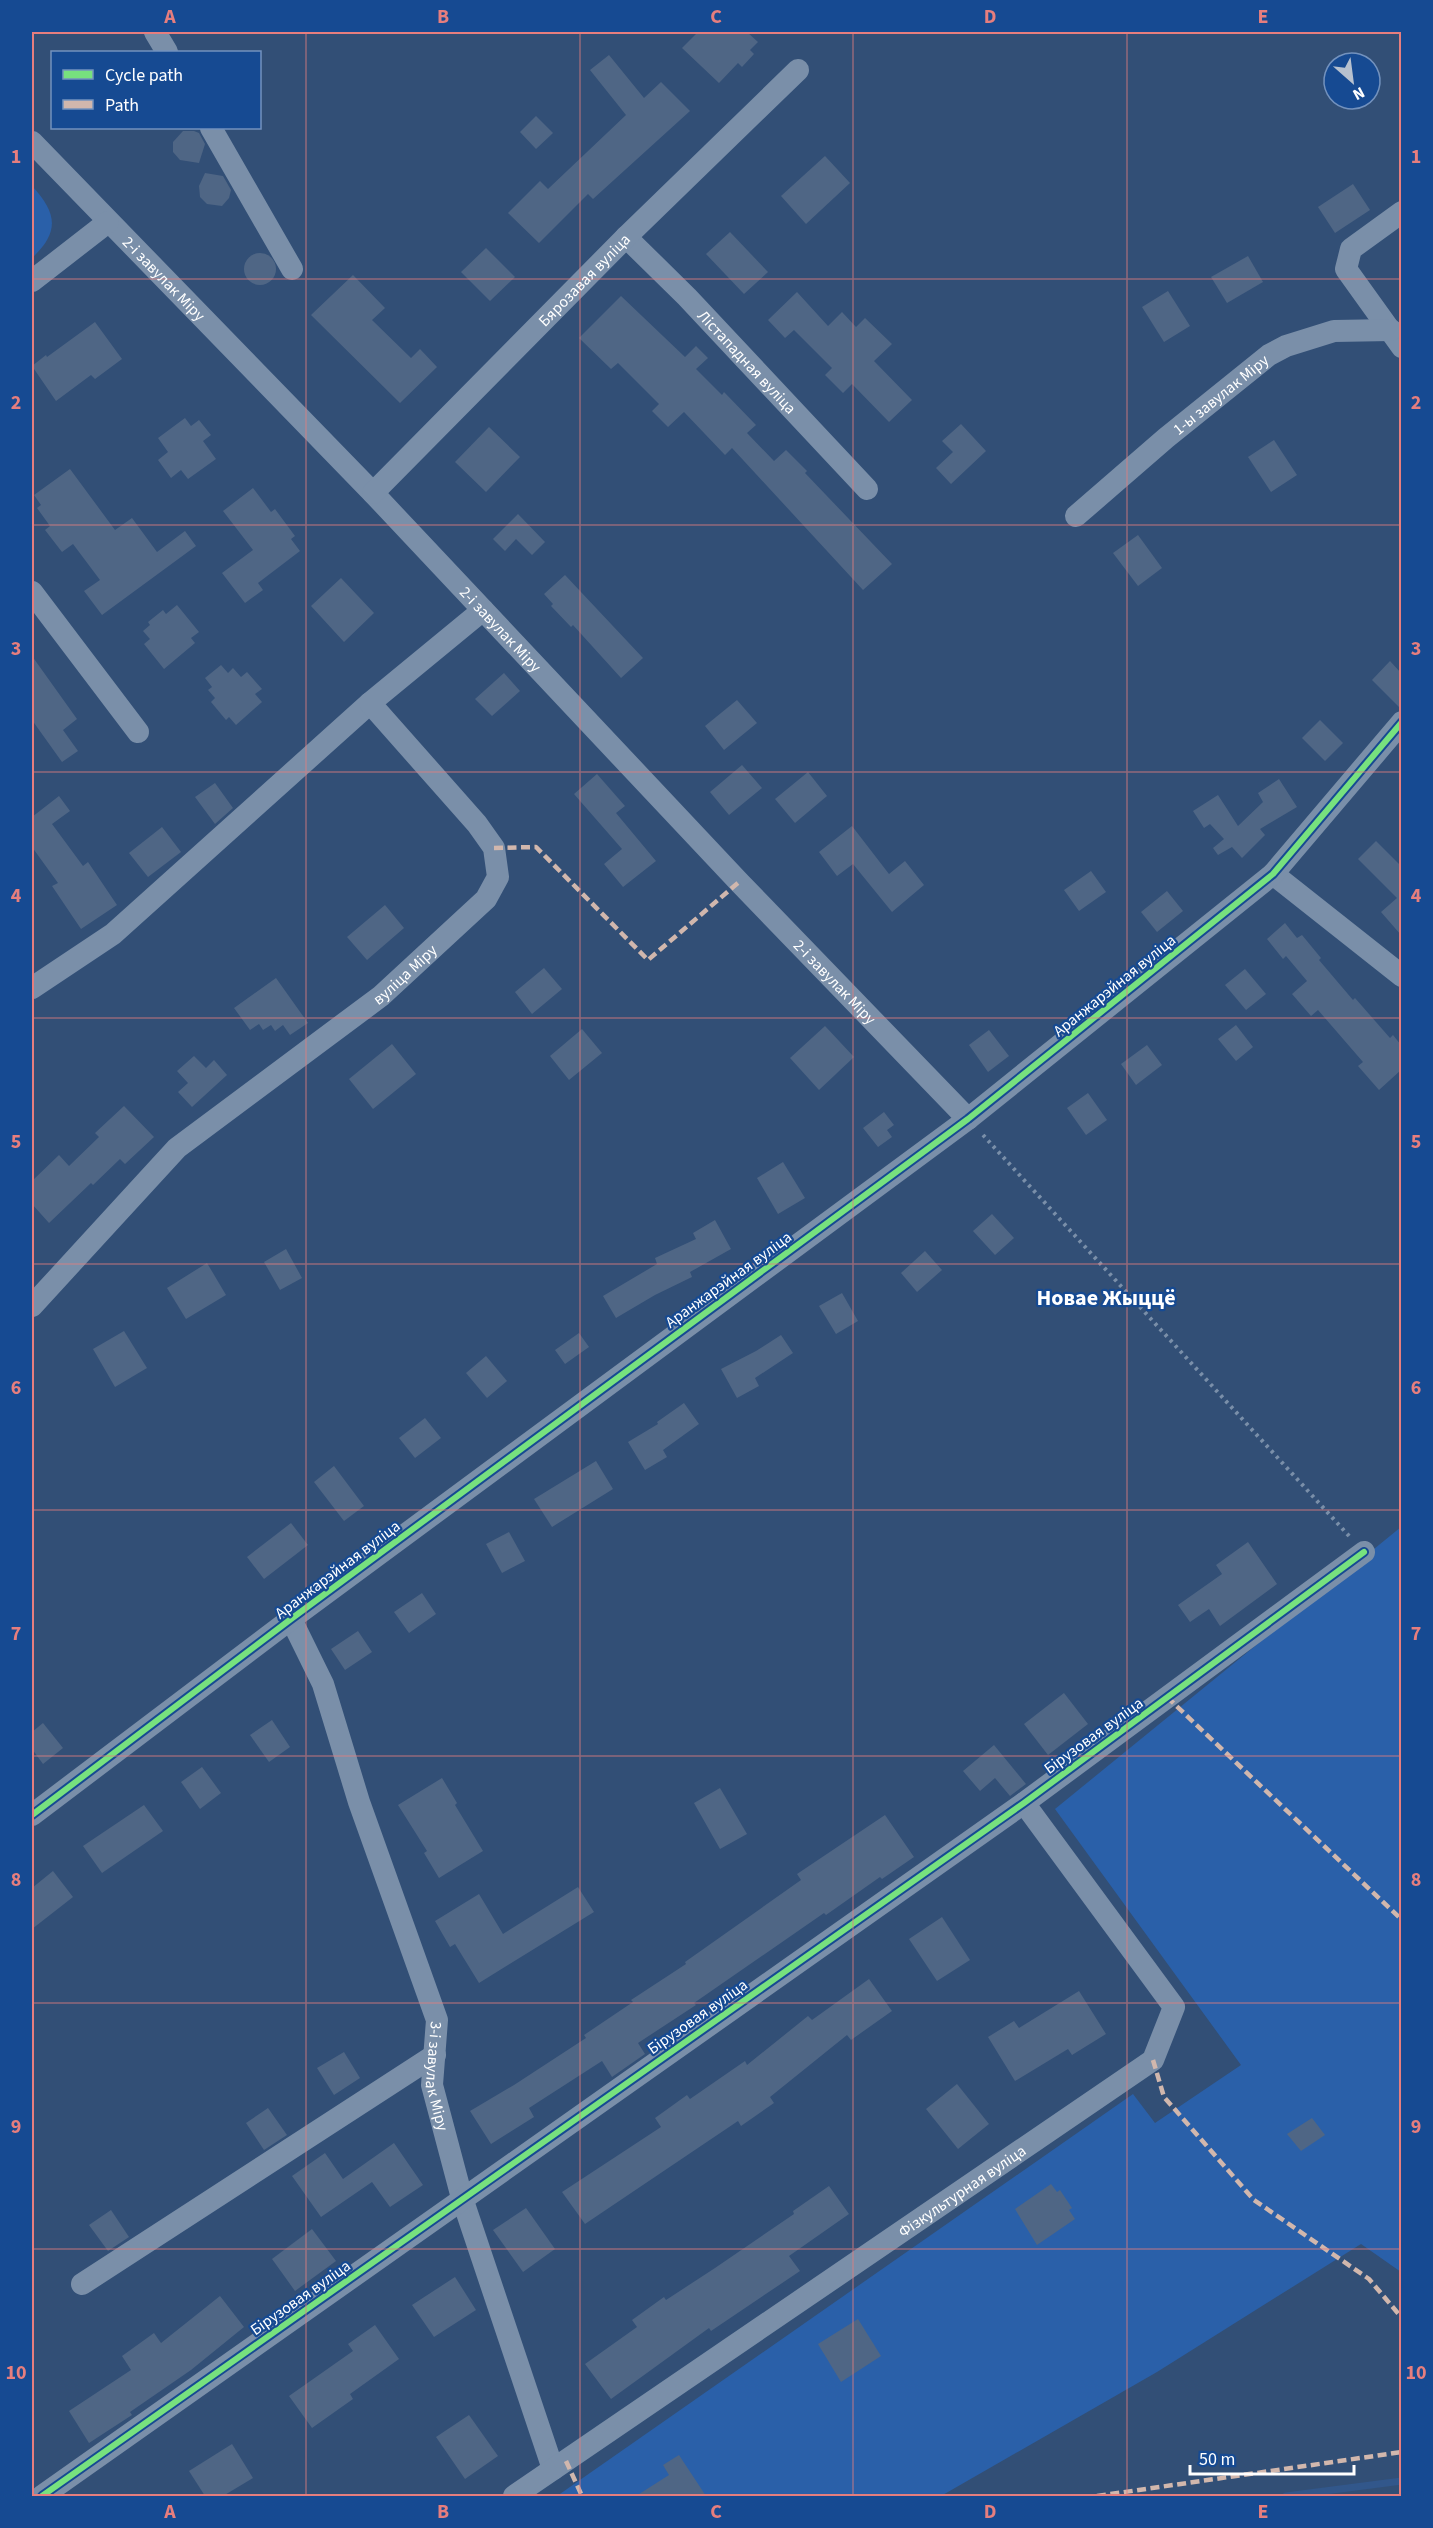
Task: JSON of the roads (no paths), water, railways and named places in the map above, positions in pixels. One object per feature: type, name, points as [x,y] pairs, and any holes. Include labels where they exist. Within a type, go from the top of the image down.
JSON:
[{"type":"street","points":[[155,32],[166,51]]},
{"type":"street","name":"Бярозавая вуліца","points":[[373,493],[626,237],[798,70]]},
{"type":"street","points":[[212,129],[292,269]]},
{"type":"street","name":"2-і завулак Міру","points":[[32,142],[373,493],[739,882],[968,1119]]},
{"type":"street","name":"1-ы завулак Міру","points":[[1396,339],[1346,269],[1351,249],[1401,212]]},
{"type":"street","points":[[32,281],[108,222]]},
{"type":"street","name":"Лістападная вуліца","points":[[626,237],[687,297],[867,489]]},
{"type":"street","name":"1-ы завулак Міру","points":[[1076,516],[1166,438],[1269,355],[1286,346],[1334,331],[1396,339]]},
{"type":"street","points":[[32,592],[138,732]]},
{"type":"street","points":[[32,988],[113,934],[370,703],[483,610]]},
{"type":"street","name":"вуліца Міру","points":[[32,1306],[177,1148],[381,996],[486,899],[498,877],[494,848],[477,824],[370,703]]},
{"type":"street","name":"Аранжарэйная вуліца","points":[[32,1815],[291,1620],[968,1119],[1273,874],[1401,722]]},
{"type":"street","points":[[1273,874],[1401,976]]},
{"type":"street","name":"Бірузовая вуліца","points":[[42,2496],[1024,1803],[1364,1552]]},
{"type":"street","name":"3-і завулак Міру","points":[[291,1620],[323,1684],[359,1802],[437,2020],[432,2085],[462,2198],[553,2469]]},
{"type":"street","name":"Фізкультурная вуліца","points":[[514,2496],[1153,2060],[1174,2007],[1024,1803]]},
{"type":"street","points":[[82,2284],[435,2055]]},
{"type":"waterway","points":[[1286,2496],[1402,2481]]},
{"type":"district","name":"Новае Жыццё","points":[[1106,1297]]}]
